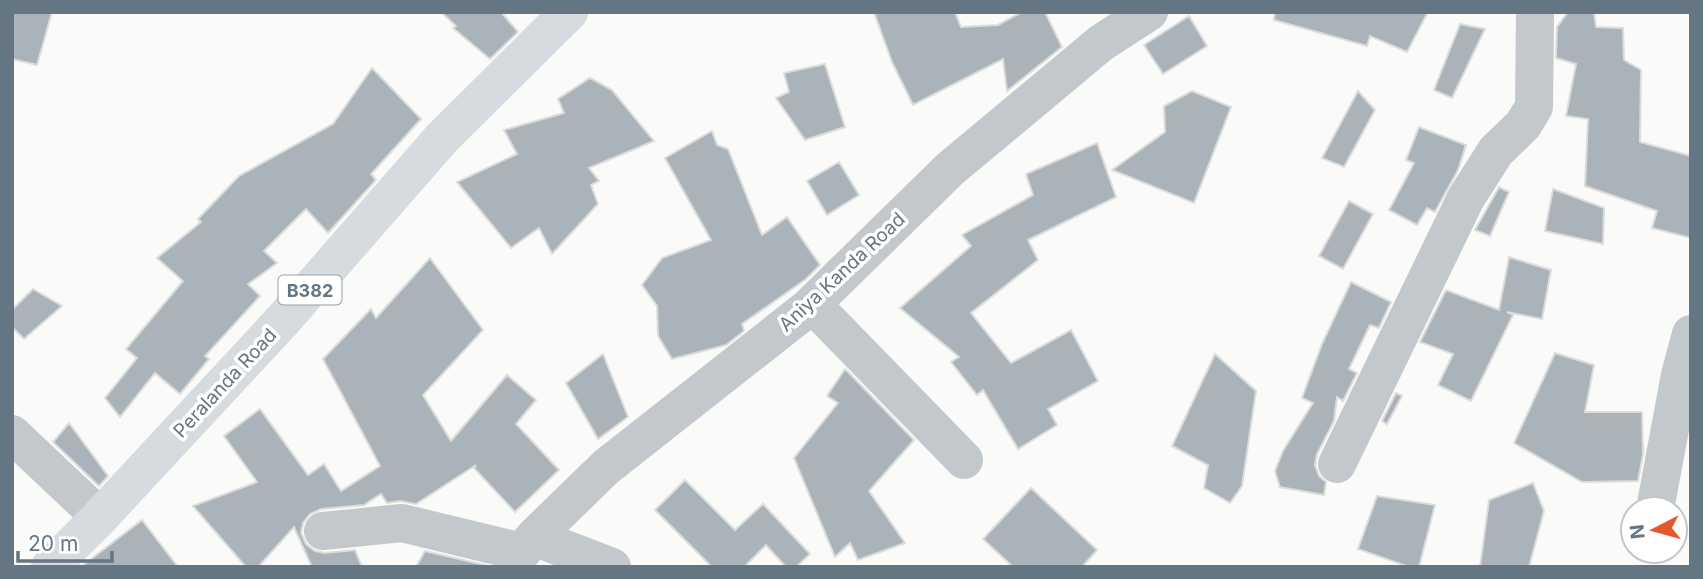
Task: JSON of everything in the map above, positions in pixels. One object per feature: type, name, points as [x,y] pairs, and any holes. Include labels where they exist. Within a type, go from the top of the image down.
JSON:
[{"type":"main road","name":"Peralanda Road","points":[[50,567],[283,320],[442,138],[569,12]]},
{"type":"street","name":"Aniya Kanda Road","points":[[522,552],[606,467],[812,304],[950,169],[1101,43],[1149,12]]},
{"type":"street","points":[[1337,464],[1466,198],[1496,151],[1523,125],[1534,107],[1535,12]]},
{"type":"street","points":[[812,304],[964,460]]},
{"type":"street","points":[[1658,495],[1680,375],[1691,334]]},
{"type":"street","points":[[12,434],[100,517]]},
{"type":"street","points":[[323,531],[402,523],[522,552],[612,567]]},
{"type":"building","points":[[12,12],[52,12],[37,65],[12,59]]},
{"type":"building","points":[[441,12],[501,12],[518,32],[490,59],[453,28],[456,26]]},
{"type":"building","points":[[874,12],[955,12],[961,27],[998,25],[1022,12],[1045,12],[1062,47],[1007,91],[1003,59],[913,105],[892,62]]},
{"type":"building","points":[[1275,12],[1428,12],[1407,52],[1370,36],[1367,46],[1274,20]]},
{"type":"building","points":[[1568,12],[1594,12],[1596,27],[1623,28],[1624,60],[1641,70],[1640,142],[1691,156],[1691,238],[1652,228],[1657,211],[1585,186],[1588,119],[1566,116],[1576,64],[1556,58],[1557,27]]},
{"type":"building","points":[[1189,16],[1207,46],[1163,74],[1144,45]]},
{"type":"building","points":[[1460,24],[1485,29],[1452,98],[1434,90]]},
{"type":"building","points":[[825,64],[845,127],[805,140],[776,98],[789,92],[784,73]]},
{"type":"building","points":[[372,68],[421,119],[371,174],[376,180],[328,233],[306,209],[264,251],[277,263],[248,284],[260,296],[205,356],[209,359],[180,394],[155,373],[120,417],[105,398],[137,358],[126,349],[183,281],[157,258],[201,222],[198,219],[239,176],[333,124]]},
{"type":"building","points":[[590,78],[612,90],[654,141],[589,168],[599,181],[591,185],[598,204],[552,254],[539,228],[511,248],[457,182],[517,154],[504,130],[564,113],[558,99]]},
{"type":"building","points":[[1192,91],[1231,107],[1194,203],[1112,170],[1165,132],[1164,106]]},
{"type":"building","points":[[1358,91],[1375,110],[1344,167],[1322,158]]},
{"type":"building","points":[[1419,127],[1466,145],[1458,170],[1435,212],[1427,208],[1417,225],[1389,210],[1414,163],[1406,160]]},
{"type":"building","points":[[712,131],[717,145],[728,149],[762,235],[787,217],[820,265],[806,279],[742,324],[744,331],[726,345],[672,359],[658,336],[657,306],[642,285],[662,258],[711,240],[665,158]]},
{"type":"building","points":[[1097,143],[1116,197],[1028,240],[1038,260],[971,313],[1011,363],[1071,330],[1098,381],[1048,409],[1057,425],[1018,449],[983,390],[977,395],[951,362],[959,357],[900,308],[971,246],[962,235],[1033,195],[1026,174]]},
{"type":"building","points":[[839,162],[859,195],[827,215],[807,181]]},
{"type":"building","points":[[1499,187],[1509,192],[1490,236],[1475,230]]},
{"type":"building","points":[[1553,189],[1604,208],[1603,244],[1545,231]]},
{"type":"building","points":[[1349,201],[1373,214],[1343,269],[1319,256]]},
{"type":"building","points":[[1509,257],[1551,270],[1542,319],[1507,312],[1513,315],[1471,401],[1438,385],[1453,354],[1420,342],[1446,290],[1499,310]]},
{"type":"building","points":[[430,258],[483,330],[423,395],[451,441],[507,375],[536,400],[516,424],[559,470],[515,512],[474,468],[476,465],[416,504],[400,501],[387,503],[381,494],[364,505],[321,509],[310,514],[303,523],[301,533],[306,544],[315,551],[325,553],[355,550],[362,567],[312,567],[294,527],[258,567],[246,567],[193,506],[257,482],[224,436],[260,409],[308,475],[324,464],[341,491],[380,466],[323,359],[371,309],[376,318]]},
{"type":"building","points":[[1351,282],[1391,302],[1379,328],[1370,325],[1349,369],[1357,373],[1343,401],[1337,397],[1334,421],[1317,454],[1315,465],[1319,476],[1326,482],[1324,495],[1280,487],[1275,471],[1283,451],[1313,403],[1302,398],[1322,344]]},
{"type":"building","points":[[33,289],[62,306],[24,339],[12,327],[12,310]]},
{"type":"building","points":[[1555,353],[1594,365],[1585,412],[1642,412],[1643,454],[1638,481],[1582,482],[1514,443]]},
{"type":"building","points":[[603,354],[628,417],[598,439],[566,383]]},
{"type":"building","points":[[1215,354],[1256,391],[1242,486],[1230,503],[1204,488],[1208,465],[1172,446]]},
{"type":"building","points":[[845,369],[914,440],[869,491],[905,543],[858,560],[850,543],[835,557],[794,458],[838,403],[827,396]]},
{"type":"building","points":[[1396,393],[1402,396],[1387,424],[1382,421]]},
{"type":"building","points":[[69,423],[108,476],[99,486],[53,442]]},
{"type":"building","points":[[685,480],[735,530],[763,504],[810,554],[796,567],[786,567],[766,545],[744,567],[712,567],[655,510]]},
{"type":"building","points":[[1533,483],[1544,511],[1529,567],[1480,567],[1489,500]]},
{"type":"building","points":[[1031,488],[1097,550],[1082,567],[1013,567],[983,539]]},
{"type":"building","points":[[1377,496],[1435,505],[1419,567],[1409,567],[1358,549]]},
{"type":"building","points":[[142,520],[178,567],[81,567],[82,566]]},
{"type":"building","points":[[425,551],[489,566],[489,567],[416,567]]}]
